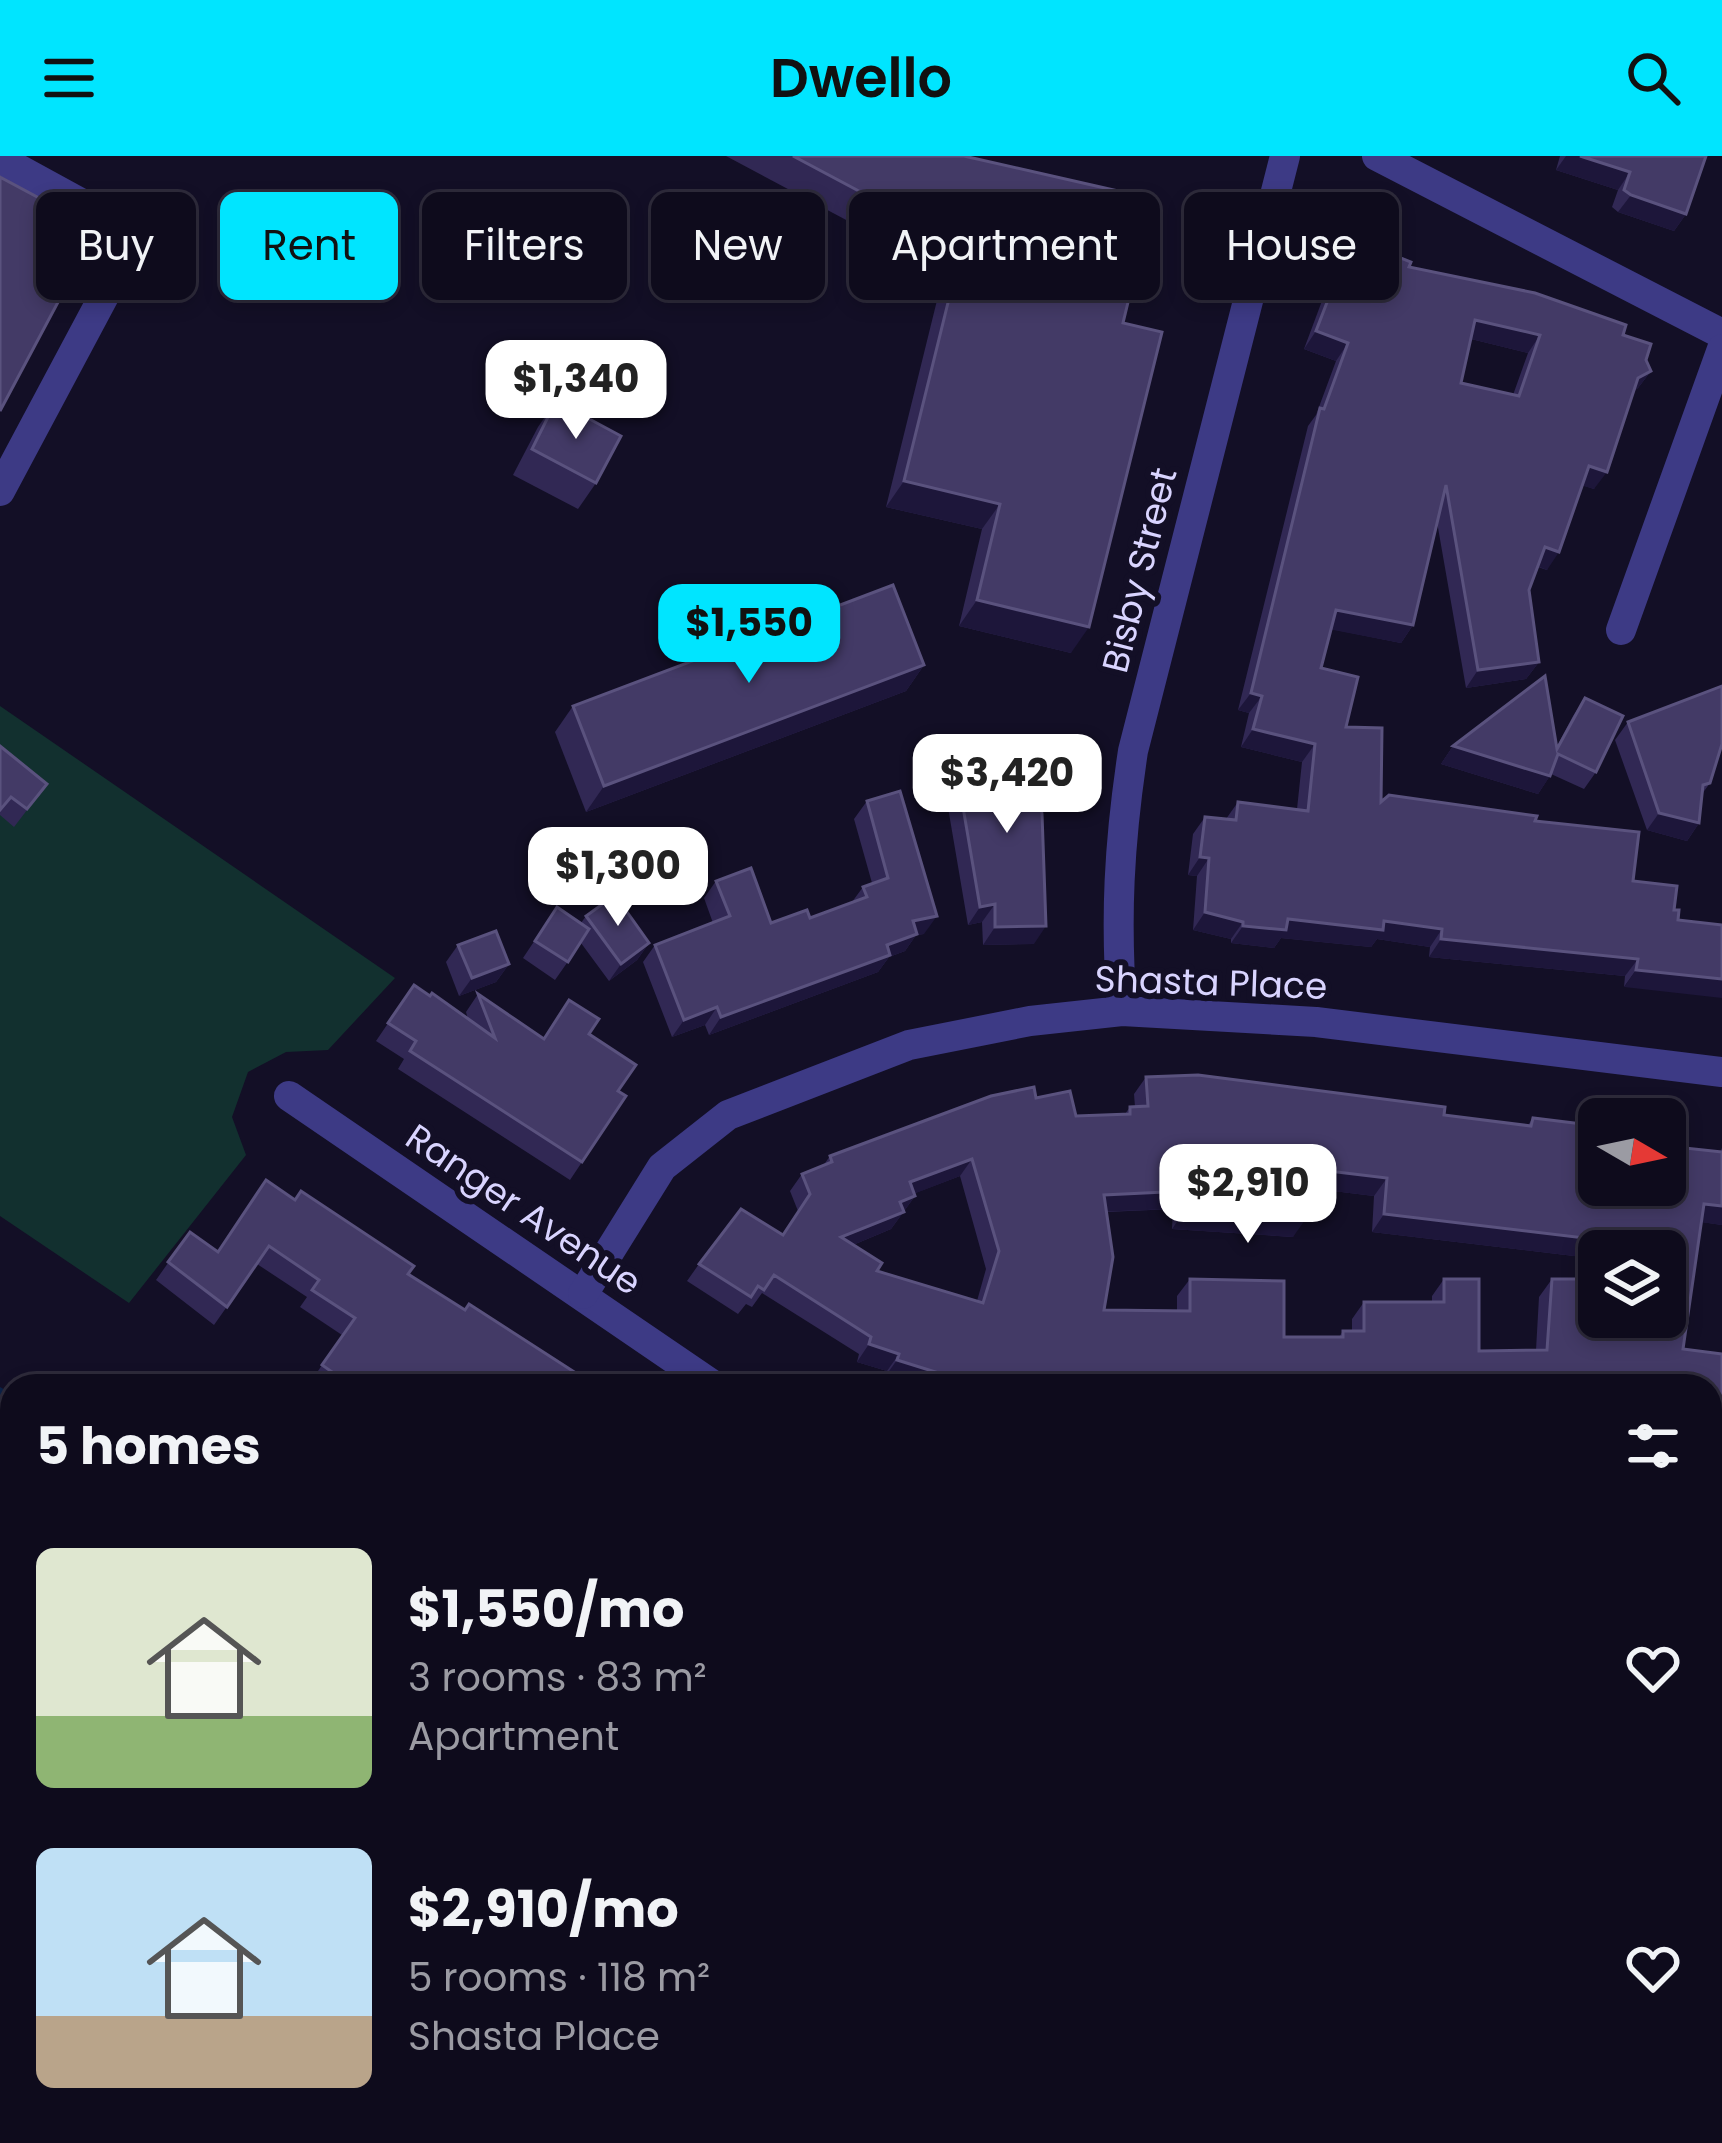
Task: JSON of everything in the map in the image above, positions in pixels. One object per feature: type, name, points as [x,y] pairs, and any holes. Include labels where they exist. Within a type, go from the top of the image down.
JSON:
[{"type":"street","name":"Bisby Street","points":[[1122,1011],[1115,922],[1121,829],[1133,751],[1285,156]]},
{"type":"street","points":[[1377,156],[1722,334]]},
{"type":"street","points":[[0,159],[137,234],[0,491]]},
{"type":"street","points":[[1621,631],[1722,349]]},
{"type":"street","name":"Shasta Place","points":[[583,1294],[662,1167],[728,1114],[909,1045],[1030,1022],[1122,1011],[1316,1022],[1722,1072]]},
{"type":"street","name":"Ranger Avenue","points":[[289,1096],[697,1374]]},
{"type":"green space","points":[[0,706],[395,978],[328,1050],[286,1052],[248,1072],[232,1117],[246,1155],[129,1303],[0,1216]]},
{"type":"building","points":[[793,156],[964,156],[1122,192],[861,192]]},
{"type":"building","points":[[1580,156],[1706,156],[1686,214],[1624,190],[1630,172]]},
{"type":"building","points":[[0,177],[36,196],[36,300],[59,300],[0,411]]},
{"type":"building","points":[[1399,257],[1411,262],[1409,267],[1535,293],[1626,325],[1623,335],[1651,344],[1646,360],[1651,371],[1638,378],[1607,472],[1589,466],[1559,552],[1545,547],[1529,590],[1539,662],[1478,670],[1446,485],[1413,625],[1336,610],[1321,668],[1358,677],[1346,727],[1382,728],[1381,802],[1389,795],[1537,816],[1535,821],[1639,832],[1633,881],[1677,886],[1674,910],[1679,910],[1678,920],[1722,925],[1722,979],[1636,970],[1638,959],[1441,939],[1442,929],[1384,921],[1383,930],[1288,919],[1286,930],[1243,926],[1243,922],[1205,912],[1209,858],[1200,857],[1205,817],[1236,820],[1238,802],[1308,811],[1315,744],[1253,729],[1262,696],[1251,693],[1320,408],[1324,409],[1348,343],[1316,331],[1328,300],[1399,300]],"holes":[[[1475,320],[1540,335],[1519,396],[1461,383]]]},
{"type":"building","points":[[949,300],[1129,300],[1123,323],[1162,332],[1089,627],[977,600],[1000,504],[904,481]]},
{"type":"building","points":[[556,401],[621,436],[596,483],[532,449]]},
{"type":"building","points":[[893,585],[924,665],[604,786],[573,706]]},
{"type":"building","points":[[1545,676],[1557,749],[1585,698],[1623,716],[1596,772],[1558,754],[1550,776],[1453,746]]},
{"type":"building","points":[[1722,686],[1722,744],[1710,783],[1703,785],[1699,823],[1659,813],[1628,722]]},
{"type":"building","points":[[0,746],[47,784],[27,809],[11,797],[0,810]]},
{"type":"building","points":[[1041,751],[1047,784],[1037,786],[1046,926],[995,927],[995,904],[980,907],[956,766]]},
{"type":"building","points":[[900,791],[937,916],[913,921],[917,934],[887,945],[890,955],[721,1017],[717,1007],[684,1020],[655,945],[730,916],[716,881],[751,868],[771,923],[807,910],[810,918],[867,897],[863,887],[888,878],[867,801]]},
{"type":"building","points":[[615,895],[649,943],[621,964],[586,916]]},
{"type":"building","points":[[557,907],[589,929],[568,962],[535,941]]},
{"type":"building","points":[[496,931],[509,964],[472,978],[458,945]]},
{"type":"building","points":[[414,985],[495,1038],[478,994],[544,1039],[569,1000],[599,1019],[589,1034],[636,1065],[618,1091],[626,1096],[582,1162],[410,1051],[416,1041],[388,1023]]},
{"type":"building","points":[[1198,1075],[1445,1107],[1444,1115],[1531,1126],[1533,1118],[1578,1123],[1578,1206],[1686,1206],[1686,1148],[1722,1152],[1722,1206],[1704,1204],[1686,1328],[1686,1230],[1578,1230],[1578,1237],[1384,1214],[1387,1178],[1312,1169],[1305,1220],[1184,1212],[1185,1191],[1104,1195],[1113,1257],[1104,1310],[1190,1311],[1190,1279],[1284,1281],[1284,1337],[1343,1337],[1343,1331],[1364,1331],[1364,1302],[1444,1302],[1444,1279],[1479,1279],[1479,1351],[1547,1350],[1552,1279],[1578,1279],[1578,1338],[1685,1338],[1683,1349],[1722,1354],[1722,1374],[942,1374],[897,1360],[899,1354],[869,1344],[871,1337],[774,1275],[764,1290],[758,1286],[751,1297],[699,1264],[741,1209],[783,1235],[810,1194],[802,1174],[832,1162],[830,1156],[991,1096],[1034,1087],[1036,1098],[1070,1091],[1076,1116],[1130,1114],[1130,1107],[1148,1106],[1146,1077]],"holes":[[[972,1159],[999,1251],[983,1303],[877,1271],[882,1263],[841,1237],[904,1212],[900,1202],[915,1196],[910,1182]]]},
{"type":"building","points":[[266,1180],[295,1200],[301,1191],[414,1266],[408,1274],[465,1310],[469,1304],[577,1374],[335,1374],[322,1365],[355,1318],[312,1290],[319,1280],[269,1246],[227,1307],[168,1262],[190,1232],[218,1252]]}]
